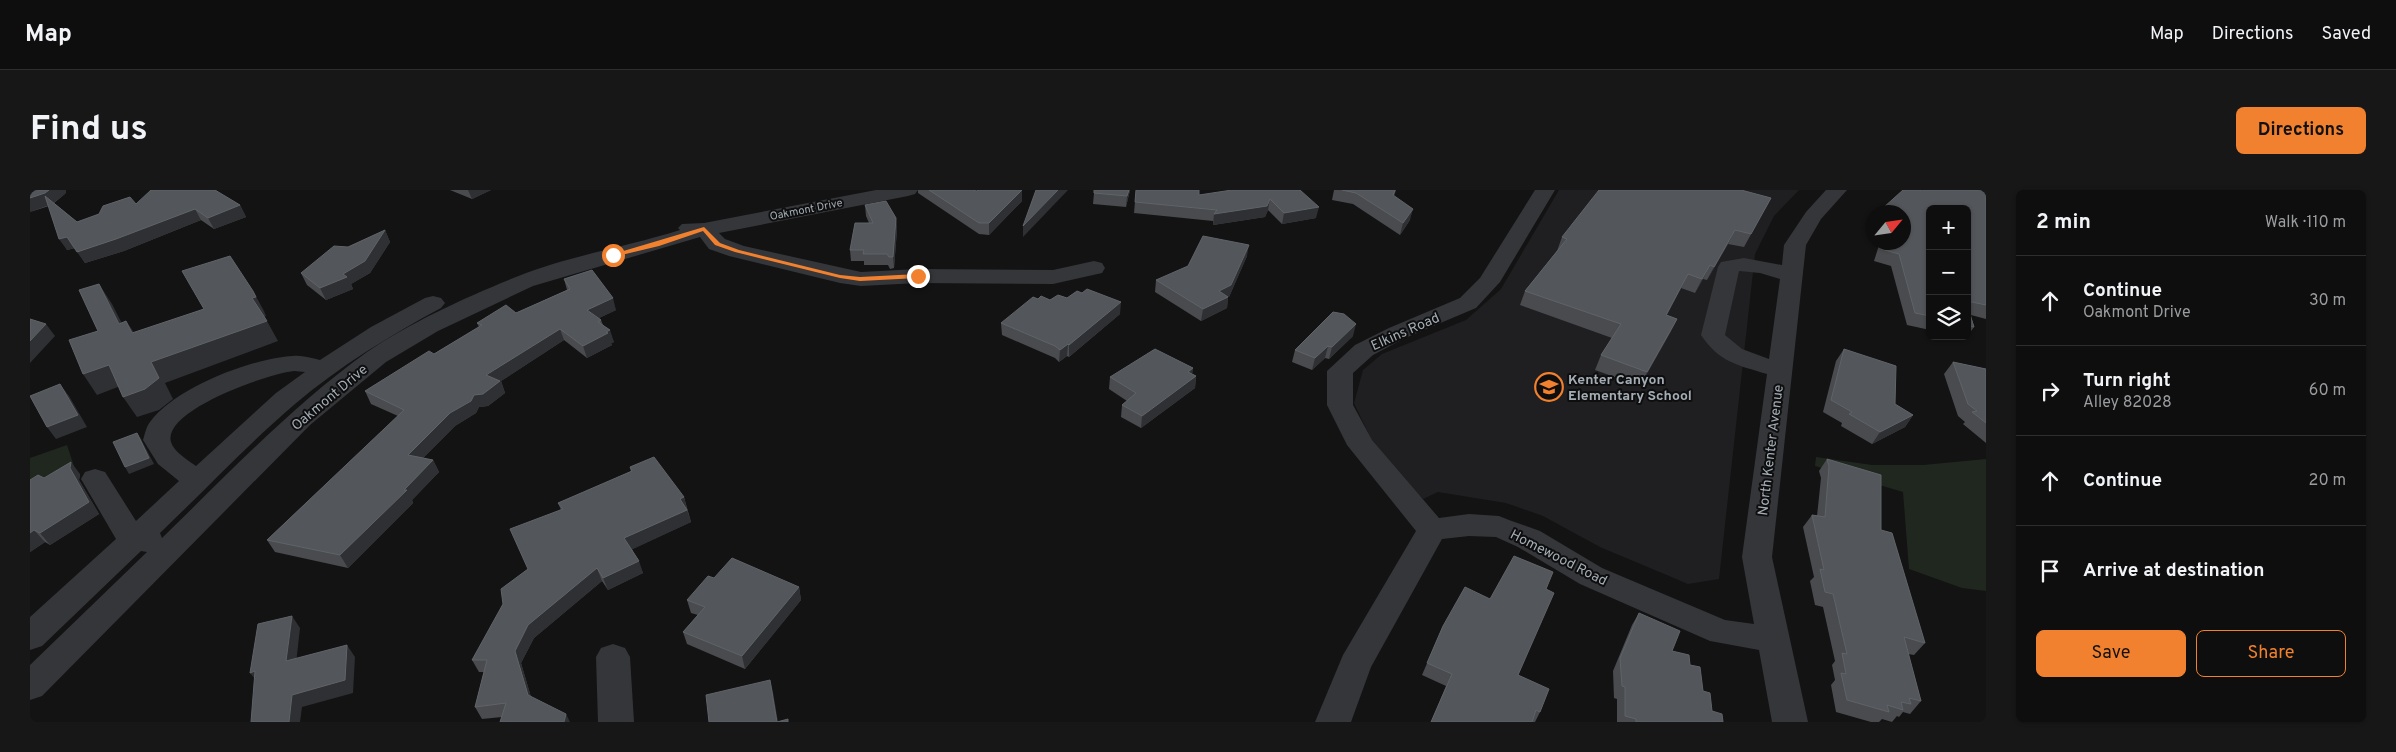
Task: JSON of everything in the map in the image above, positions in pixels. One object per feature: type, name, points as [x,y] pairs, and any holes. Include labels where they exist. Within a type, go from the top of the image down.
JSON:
[{"type":"street","name":"Oakmont Drive","points":[[30,637],[264,418],[324,369],[447,317],[523,274],[571,266],[657,244],[704,229],[908,190]]},
{"type":"street","name":"Elkins Road","points":[[1432,530],[1360,445],[1340,405],[1340,371],[1364,350],[1397,333],[1468,303],[1489,282],[1545,190]]},
{"type":"street","name":"North Kenter Avenue","points":[[1790,722],[1757,557],[1795,244],[1813,216],[1837,190]]},
{"type":"street","points":[[704,229],[718,244],[737,251],[840,276],[860,279],[918,276],[1053,277],[1094,268]]},
{"type":"street","points":[[1780,370],[1732,355],[1718,344],[1713,335],[1729,267],[1738,264],[1752,265],[1792,275]]},
{"type":"street","name":"Oakmont Drive","points":[[30,686],[366,352]]},
{"type":"street","points":[[197,480],[173,464],[157,441],[157,431],[160,424],[195,397],[268,366],[294,362],[324,369]]},
{"type":"street","points":[[264,418],[295,424]]},
{"type":"street","points":[[95,479],[132,540],[176,542]]},
{"type":"street","name":"Homewood Road","points":[[1432,530],[1469,525],[1498,527],[1530,539],[1591,576],[1721,632],[1773,639]]},
{"type":"street","points":[[1333,722],[1354,665],[1432,530]]},
{"type":"street","points":[[613,657],[616,722]]},
{"type":"shaded area","name":"Kenter Canyon Elementary School","points":[[1559,190],[1799,190],[1774,216],[1755,254],[1719,579],[1688,584],[1600,547],[1543,516],[1506,503],[1438,492],[1423,499],[1413,490],[1371,439],[1354,403],[1363,370],[1382,354],[1466,320],[1501,289]]},
{"type":"shaded area","points":[[67,445],[74,466],[30,483],[30,458]]},
{"type":"shaded area","points":[[1816,457],[1872,465],[1923,465],[1986,459],[1986,591],[1962,588],[1909,569],[1903,492],[1815,466]]},
{"type":"building","points":[[30,190],[49,190],[30,198]]},
{"type":"building","points":[[151,190],[215,190],[240,205],[208,218],[195,209],[77,252],[67,237],[59,239],[45,196],[77,222],[99,214],[103,206],[130,197],[136,204]]},
{"type":"building","points":[[929,190],[1022,190],[989,223],[979,223]]},
{"type":"building","points":[[1036,190],[1058,190],[1023,226]]},
{"type":"building","points":[[1094,190],[1129,190],[1127,196],[1094,193]]},
{"type":"building","points":[[1136,190],[1199,190],[1199,195],[1232,190],[1300,190],[1319,207],[1284,213],[1270,199],[1267,206],[1214,214],[1217,210],[1135,202]]},
{"type":"building","points":[[1342,190],[1395,190],[1393,195],[1413,209],[1403,223],[1356,193]]},
{"type":"building","points":[[1599,190],[1741,190],[1771,198],[1751,234],[1735,230],[1714,267],[1710,265],[1702,279],[1688,274],[1666,315],[1677,319],[1647,372],[1601,355],[1621,324],[1525,291],[1567,239],[1562,237]]},
{"type":"building","points":[[1903,190],[1986,190],[1986,305],[1971,302],[1971,205],[1926,205],[1926,315],[1915,313],[1899,254],[1885,250],[1911,250],[1911,205],[1886,205]]},
{"type":"building","points":[[886,201],[896,218],[893,257],[889,257],[887,254],[863,254],[864,250],[850,250],[855,223],[873,223],[865,205]]},
{"type":"building","points":[[385,230],[365,261],[343,274],[347,277],[320,288],[301,273],[334,246],[348,247]]},
{"type":"building","points":[[1203,236],[1249,245],[1231,285],[1219,291],[1228,297],[1203,309],[1156,280],[1188,266]]},
{"type":"building","points":[[230,256],[253,291],[256,297],[252,298],[267,321],[151,362],[159,378],[145,389],[123,397],[109,365],[83,374],[69,340],[98,331],[79,290],[99,284],[119,324],[126,321],[132,333],[204,309],[182,271]]},
{"type":"building","points":[[592,270],[613,298],[587,310],[601,320],[598,322],[610,330],[606,332],[608,333],[583,346],[560,329],[486,375],[500,381],[483,394],[474,395],[471,401],[450,413],[408,455],[433,460],[404,490],[407,490],[340,555],[267,540],[404,410],[365,391],[429,351],[434,354],[482,325],[477,323],[506,305],[516,313],[570,289],[564,279]]},
{"type":"building","points":[[1087,289],[1121,302],[1069,345],[1060,350],[1055,346],[1001,323],[1033,297],[1038,299],[1041,296],[1050,300],[1058,295],[1067,298],[1077,291],[1082,293]]},
{"type":"building","points":[[1333,312],[1344,314],[1356,324],[1332,347],[1328,346],[1315,358],[1295,350]]},
{"type":"building","points":[[30,319],[46,324],[30,341]]},
{"type":"building","points":[[1155,349],[1193,368],[1188,372],[1196,376],[1142,416],[1122,405],[1136,393],[1110,377]]},
{"type":"building","points":[[1844,349],[1896,366],[1895,404],[1913,415],[1880,432],[1849,414],[1852,412],[1831,400]]},
{"type":"building","points":[[1953,362],[1986,369],[1986,423],[1972,412],[1977,411],[1968,404]]},
{"type":"building","points":[[60,384],[78,415],[47,427],[30,396]]},
{"type":"building","points":[[137,433],[149,458],[125,467],[113,442]]},
{"type":"building","points":[[654,457],[684,497],[680,499],[687,510],[624,538],[639,561],[603,578],[597,568],[528,625],[515,651],[528,695],[566,714],[564,722],[500,722],[506,703],[475,707],[487,660],[472,660],[503,604],[501,589],[528,569],[510,529],[563,509],[558,503],[632,471],[630,467]]},
{"type":"building","points":[[1827,459],[1881,475],[1881,530],[1892,533],[1925,643],[1904,637],[1921,701],[1909,698],[1911,704],[1901,702],[1903,710],[1887,705],[1889,712],[1847,700],[1841,673],[1846,674],[1842,653],[1847,654],[1833,594],[1825,592],[1820,569],[1824,570],[1812,515],[1825,517],[1829,466]]},
{"type":"building","points":[[71,462],[70,468],[89,502],[40,533],[34,530],[30,533],[30,480],[38,475],[44,478]]},
{"type":"building","points":[[1514,556],[1553,572],[1546,589],[1554,593],[1518,675],[1549,689],[1540,712],[1536,710],[1532,722],[1431,722],[1452,674],[1427,663],[1443,626],[1465,587],[1490,599]]},
{"type":"building","points":[[732,558],[799,587],[742,656],[683,632],[705,607],[687,600],[708,576],[714,578]]},
{"type":"building","points":[[1639,613],[1680,631],[1672,651],[1689,655],[1690,665],[1700,667],[1703,691],[1710,693],[1712,711],[1722,714],[1723,722],[1636,722],[1636,719],[1625,716],[1625,687],[1622,686],[1620,658]]},
{"type":"building","points":[[292,616],[286,661],[347,645],[345,680],[292,695],[289,722],[251,722],[255,671],[250,673],[258,624]]},
{"type":"building","points":[[770,680],[777,722],[709,722],[706,695]]},
{"type":"building","points":[[788,719],[788,722],[777,722]]},
{"type":"place","name":"Kenter Canyon Elementary School","points":[[1549,387]]},
{"type":"route","points":[[613,255],[657,244],[704,229],[718,244],[737,251],[840,276],[860,279],[918,276]]}]
